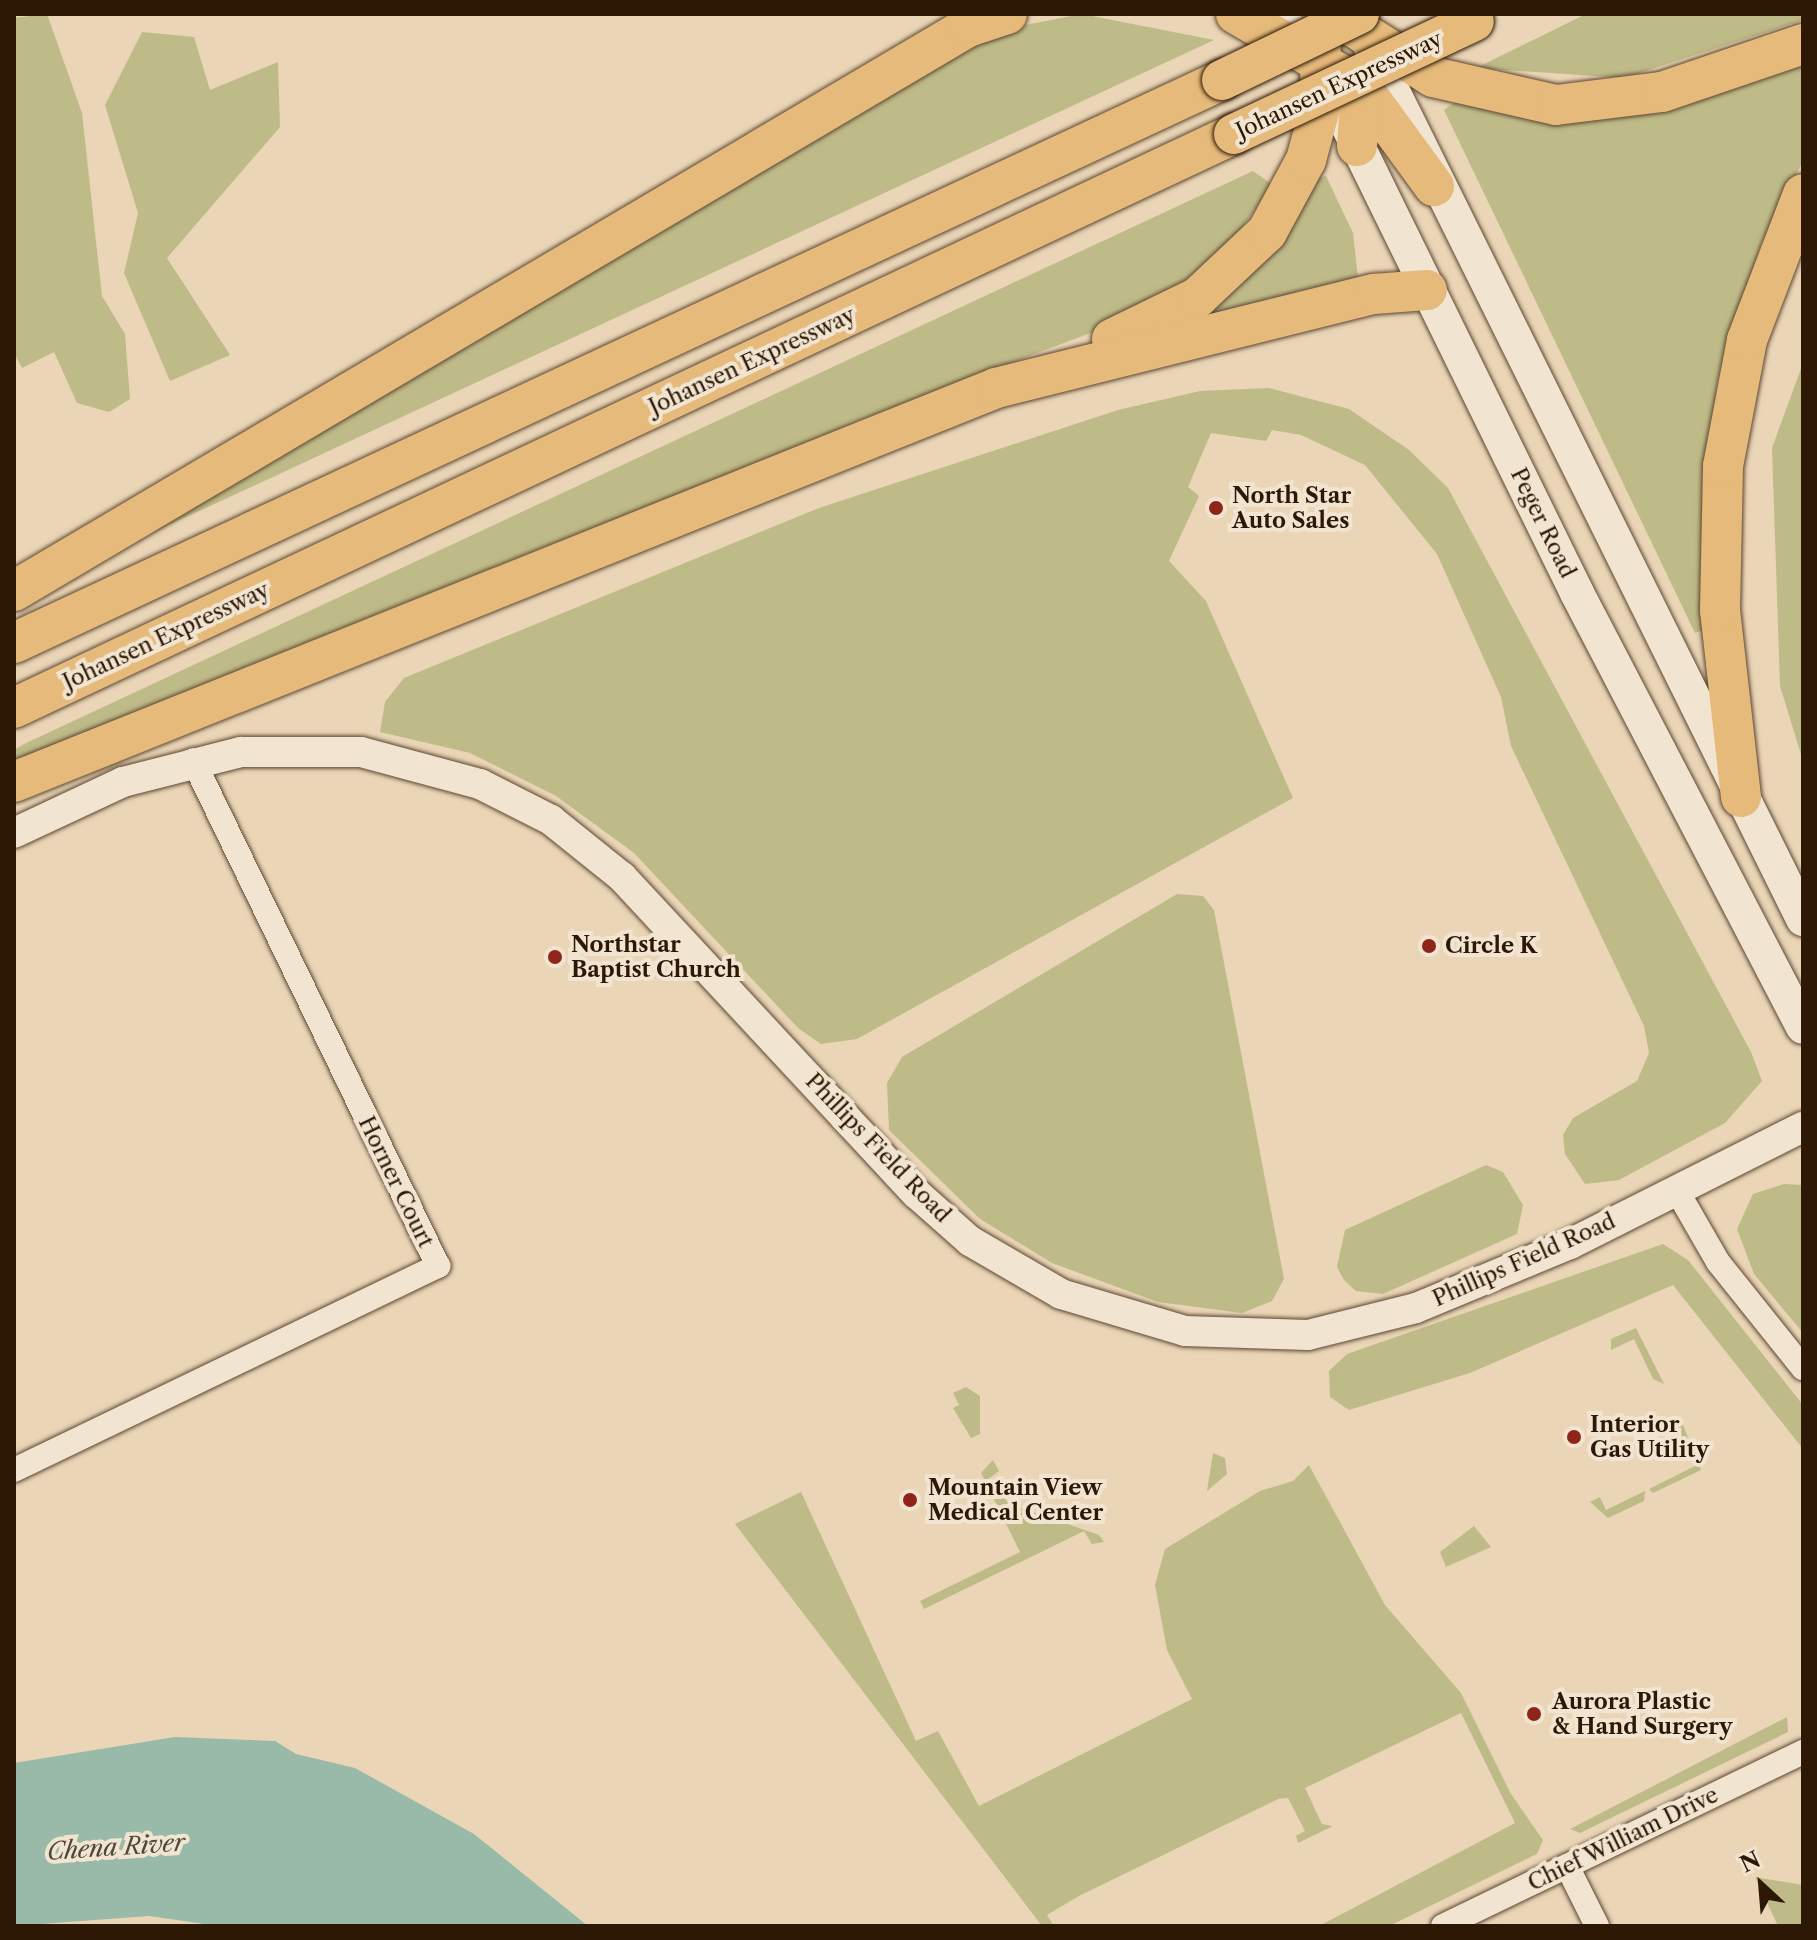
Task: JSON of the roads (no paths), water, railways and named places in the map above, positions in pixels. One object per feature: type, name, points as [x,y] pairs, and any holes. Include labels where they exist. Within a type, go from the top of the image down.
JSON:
[{"type":"highway","points":[[14,591],[976,20],[1007,14]]},
{"type":"highway","points":[[1236,14],[1361,86],[1434,186]]},
{"type":"highway","points":[[14,782],[1040,374],[1198,297],[1267,232],[1306,160],[1320,108],[1317,61],[1321,14]]},
{"type":"highway","points":[[1333,14],[1364,19],[1433,77],[1556,105],[1662,92],[1803,44]]},
{"type":"highway","name":"Johansen Expressway","points":[[14,708],[1482,18]]},
{"type":"highway","points":[[14,643],[1222,80],[1364,19]]},
{"type":"highway","points":[[1357,146],[1364,19]]},
{"type":"highway","points":[[1741,797],[1720,610],[1723,466],[1747,340],[1803,194]]},
{"type":"highway","points":[[1040,374],[1374,294],[1427,290]]},
{"type":"main road","name":"Peger Road","points":[[1293,14],[1427,290],[1803,1027]]},
{"type":"main road","points":[[1364,19],[1434,186],[1803,919]]},
{"type":"street","name":"Phillips Field Road","points":[[14,833],[123,782],[193,760],[288,749],[391,757],[480,784],[551,820],[650,904],[949,1223],[1038,1284],[1121,1316],[1215,1335],[1337,1330],[1451,1294],[1803,1127]]},
{"type":"street","name":"Horner Court","points":[[14,1470],[438,1266],[193,760]]},
{"type":"street","points":[[1676,1189],[1709,1251],[1803,1368]]},
{"type":"street","name":"Chief William Drive","points":[[1443,1926],[1803,1752]]},
{"type":"street","points":[[1567,1866],[1597,1926]]},
{"type":"water","name":"Chena River","points":[[175,1737],[275,1741],[296,1754],[355,1768],[474,1834],[588,1926],[218,1926],[149,1916],[14,1926],[14,1763]]},
{"type":"place","name":"North Star Auto Sales","points":[[1216,508]]},
{"type":"place","name":"Circle K","points":[[1429,946]]},
{"type":"place","name":"Northstar Baptist Church","points":[[555,957]]},
{"type":"place","name":"Interior Gas Utility","points":[[1574,1437]]},
{"type":"place","name":"Mountain View Medical Center","points":[[910,1500]]},
{"type":"place","name":"Aurora Plastic & Hand Surgery","points":[[1534,1714]]}]
